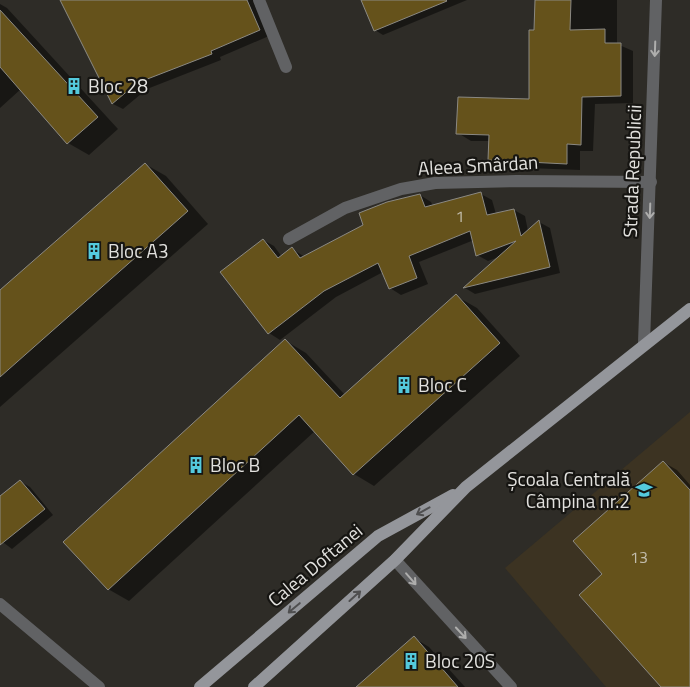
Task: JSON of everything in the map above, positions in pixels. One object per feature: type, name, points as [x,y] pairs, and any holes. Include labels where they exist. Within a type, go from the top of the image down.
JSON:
[{"type":"main road","name":"Calea Doftanei","points":[[254,687],[395,560],[466,487],[644,343],[690,309]]},
{"type":"main road","name":"Calea Doftanei","points":[[200,687],[378,536],[466,487]]},
{"type":"street","points":[[259,0],[286,67]]},
{"type":"street","name":"Strada Republicii","points":[[644,343],[656,0]]},
{"type":"street","name":"Aleea Smârdan","points":[[289,239],[345,208],[401,189],[427,185],[516,181],[651,182]]},
{"type":"street","points":[[395,560],[511,687]]},
{"type":"street","points":[[0,604],[99,687]]},
{"type":"shaded area","name":"Școala Centrală Câmpina nr.2","points":[[690,412],[690,687],[606,687],[505,568]]},
{"type":"building","points":[[60,0],[247,0],[260,30],[211,51],[212,54],[137,83],[112,104]]},
{"type":"building","points":[[361,0],[446,0],[447,1],[374,31]]},
{"type":"building","points":[[535,0],[571,0],[570,30],[605,29],[605,43],[621,43],[621,96],[582,97],[581,145],[567,144],[567,164],[488,160],[489,135],[456,134],[458,97],[529,99],[529,30],[534,30]]},
{"type":"building","points":[[0,10],[98,117],[67,144],[0,67]]},
{"type":"building","name":"Bloc A3","points":[[145,163],[188,211],[0,377],[0,290]]},
{"type":"building","points":[[481,192],[487,215],[514,209],[521,236],[539,220],[550,267],[463,288],[516,241],[476,256],[470,231],[409,256],[417,278],[389,289],[378,263],[324,291],[268,334],[220,272],[263,239],[278,258],[292,247],[300,258],[363,225],[359,213],[387,202],[420,194],[425,207]]},
{"type":"building","points":[[456,294],[500,343],[353,475],[299,415],[108,590],[63,542],[285,339],[340,398]]},
{"type":"building","points":[[663,461],[690,490],[690,687],[661,687],[579,595],[602,574],[573,541]]},
{"type":"building","points":[[20,480],[45,509],[0,545],[0,496]]},
{"type":"building","name":"Bloc 20S","points":[[414,636],[458,687],[356,687]]},
{"type":"place","name":"Bloc 28","points":[[74,86]]},
{"type":"place","name":"Bloc A3","points":[[94,251]]},
{"type":"place","name":"Bloc C","points":[[404,385]]},
{"type":"place","name":"Bloc B","points":[[196,465]]},
{"type":"place","name":"Școala Centrală Câmpina nr.2","points":[[644,490]]},
{"type":"place","name":"Bloc 20S","points":[[411,661]]}]
